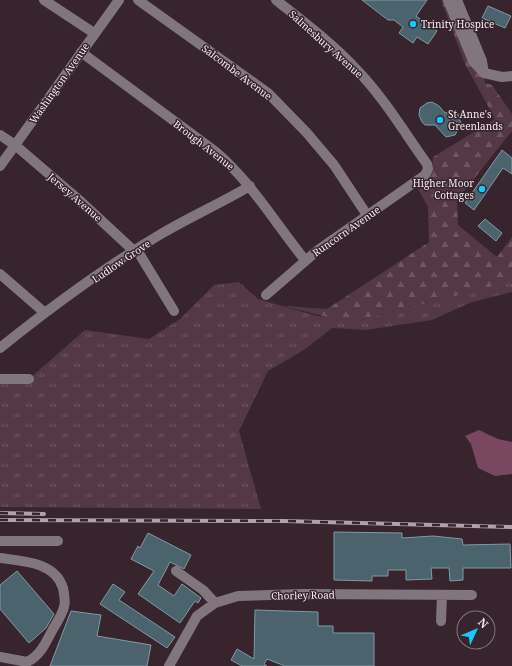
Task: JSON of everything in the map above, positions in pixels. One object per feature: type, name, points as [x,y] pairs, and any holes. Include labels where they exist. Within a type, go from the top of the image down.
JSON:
[{"type":"street","points":[[44,0],[94,33]]},
{"type":"street","name":"Washington Avenue","points":[[0,166],[119,0]]},
{"type":"street","name":"Salcombe Avenue","points":[[138,0],[268,93],[334,165],[367,215]]},
{"type":"street","name":"Salmesbury Avenue","points":[[276,0],[358,70],[394,114],[427,164],[428,169]]},
{"type":"street","points":[[448,0],[473,61],[484,73],[502,77],[512,76]]},
{"type":"street","points":[[457,0],[482,61],[484,73]]},
{"type":"street","name":"Brough Avenue","points":[[82,52],[216,152],[236,169],[305,260]]},
{"type":"street","name":"Jersey Avenue","points":[[0,134],[15,145],[136,250],[174,311]]},
{"type":"street","name":"Runcorn Avenue","points":[[266,295],[305,260],[425,175],[428,169]]},
{"type":"street","name":"Ludlow Grove","points":[[0,348],[45,313],[162,233],[221,203],[250,186]]},
{"type":"street","points":[[0,274],[45,313]]},
{"type":"street","points":[[0,379],[29,379]]},
{"type":"street","points":[[0,540],[58,541]]},
{"type":"street","points":[[0,558],[39,565],[50,571],[61,584],[64,594],[64,606],[61,615],[36,657],[27,662],[0,657]]},
{"type":"street","points":[[176,571],[203,590],[215,603]]},
{"type":"street","points":[[441,621],[442,595]]},
{"type":"street","name":"Chorley Road","points":[[169,666],[197,616],[215,603],[238,596],[472,595]]},
{"type":"green space","points":[[441,0],[448,0],[484,73],[485,83],[492,85],[512,114],[512,131],[457,200],[458,225],[497,257],[512,237],[512,281],[361,320],[335,319],[284,306],[327,309],[429,242],[428,207],[418,189],[429,175],[433,157],[495,119],[465,64]]},
{"type":"green space","points":[[512,280],[512,292],[472,302],[432,320],[366,330],[332,328],[304,350],[268,371],[239,431],[261,509],[0,507],[0,379],[29,379],[85,330],[149,339],[180,319],[214,285],[239,282],[258,299],[317,316],[361,320]]},
{"type":"shaded area","points":[[479,430],[498,439],[512,442],[512,474],[495,476],[478,468],[471,444],[465,436]]},
{"type":"building","name":"Trinity Hospice","points":[[362,0],[427,0],[416,16],[437,31],[428,44],[417,37],[413,43],[399,33],[403,27],[394,20],[388,20]]},
{"type":"building","points":[[488,6],[511,16],[505,28],[482,18]]},
{"type":"building","name":"St Anne's Greenlands","points":[[432,102],[439,106],[445,113],[457,111],[461,124],[455,135],[446,137],[435,125],[425,125],[422,122],[419,115],[420,108],[427,103]]},
{"type":"building","name":"Higher Moor Cottages","points":[[502,150],[512,158],[512,174],[503,168],[474,210],[465,203]]},
{"type":"building","points":[[485,219],[502,233],[496,241],[478,226]]},
{"type":"building","points":[[334,532],[402,533],[402,538],[433,536],[462,539],[463,545],[510,544],[511,568],[463,568],[463,580],[450,581],[449,568],[431,568],[432,579],[406,580],[406,570],[388,570],[388,576],[372,576],[372,581],[334,580]]},
{"type":"building","points":[[148,533],[191,555],[184,569],[170,562],[158,585],[174,596],[182,584],[201,598],[198,603],[195,601],[180,623],[138,594],[154,571],[131,559],[138,546],[140,548]]},
{"type":"building","points":[[17,571],[54,614],[46,628],[29,643],[0,609],[0,585]]},
{"type":"building","points":[[113,584],[125,592],[119,600],[175,637],[167,648],[100,604]]},
{"type":"building","points":[[255,610],[318,612],[318,626],[333,626],[333,633],[374,633],[374,666],[285,666],[267,659],[264,664],[267,666],[242,666],[231,660],[237,649],[254,659]]},
{"type":"building","points":[[71,611],[101,615],[97,636],[151,645],[147,666],[50,666]]},
{"type":"railway","points":[[0,513],[44,514]]},
{"type":"railway","points":[[0,520],[284,521],[512,527]]},
{"type":"place","name":"Trinity Hospice","points":[[413,24]]},
{"type":"place","name":"St Anne's Greenlands","points":[[440,120]]},
{"type":"place","name":"Higher Moor Cottages","points":[[482,189]]}]
